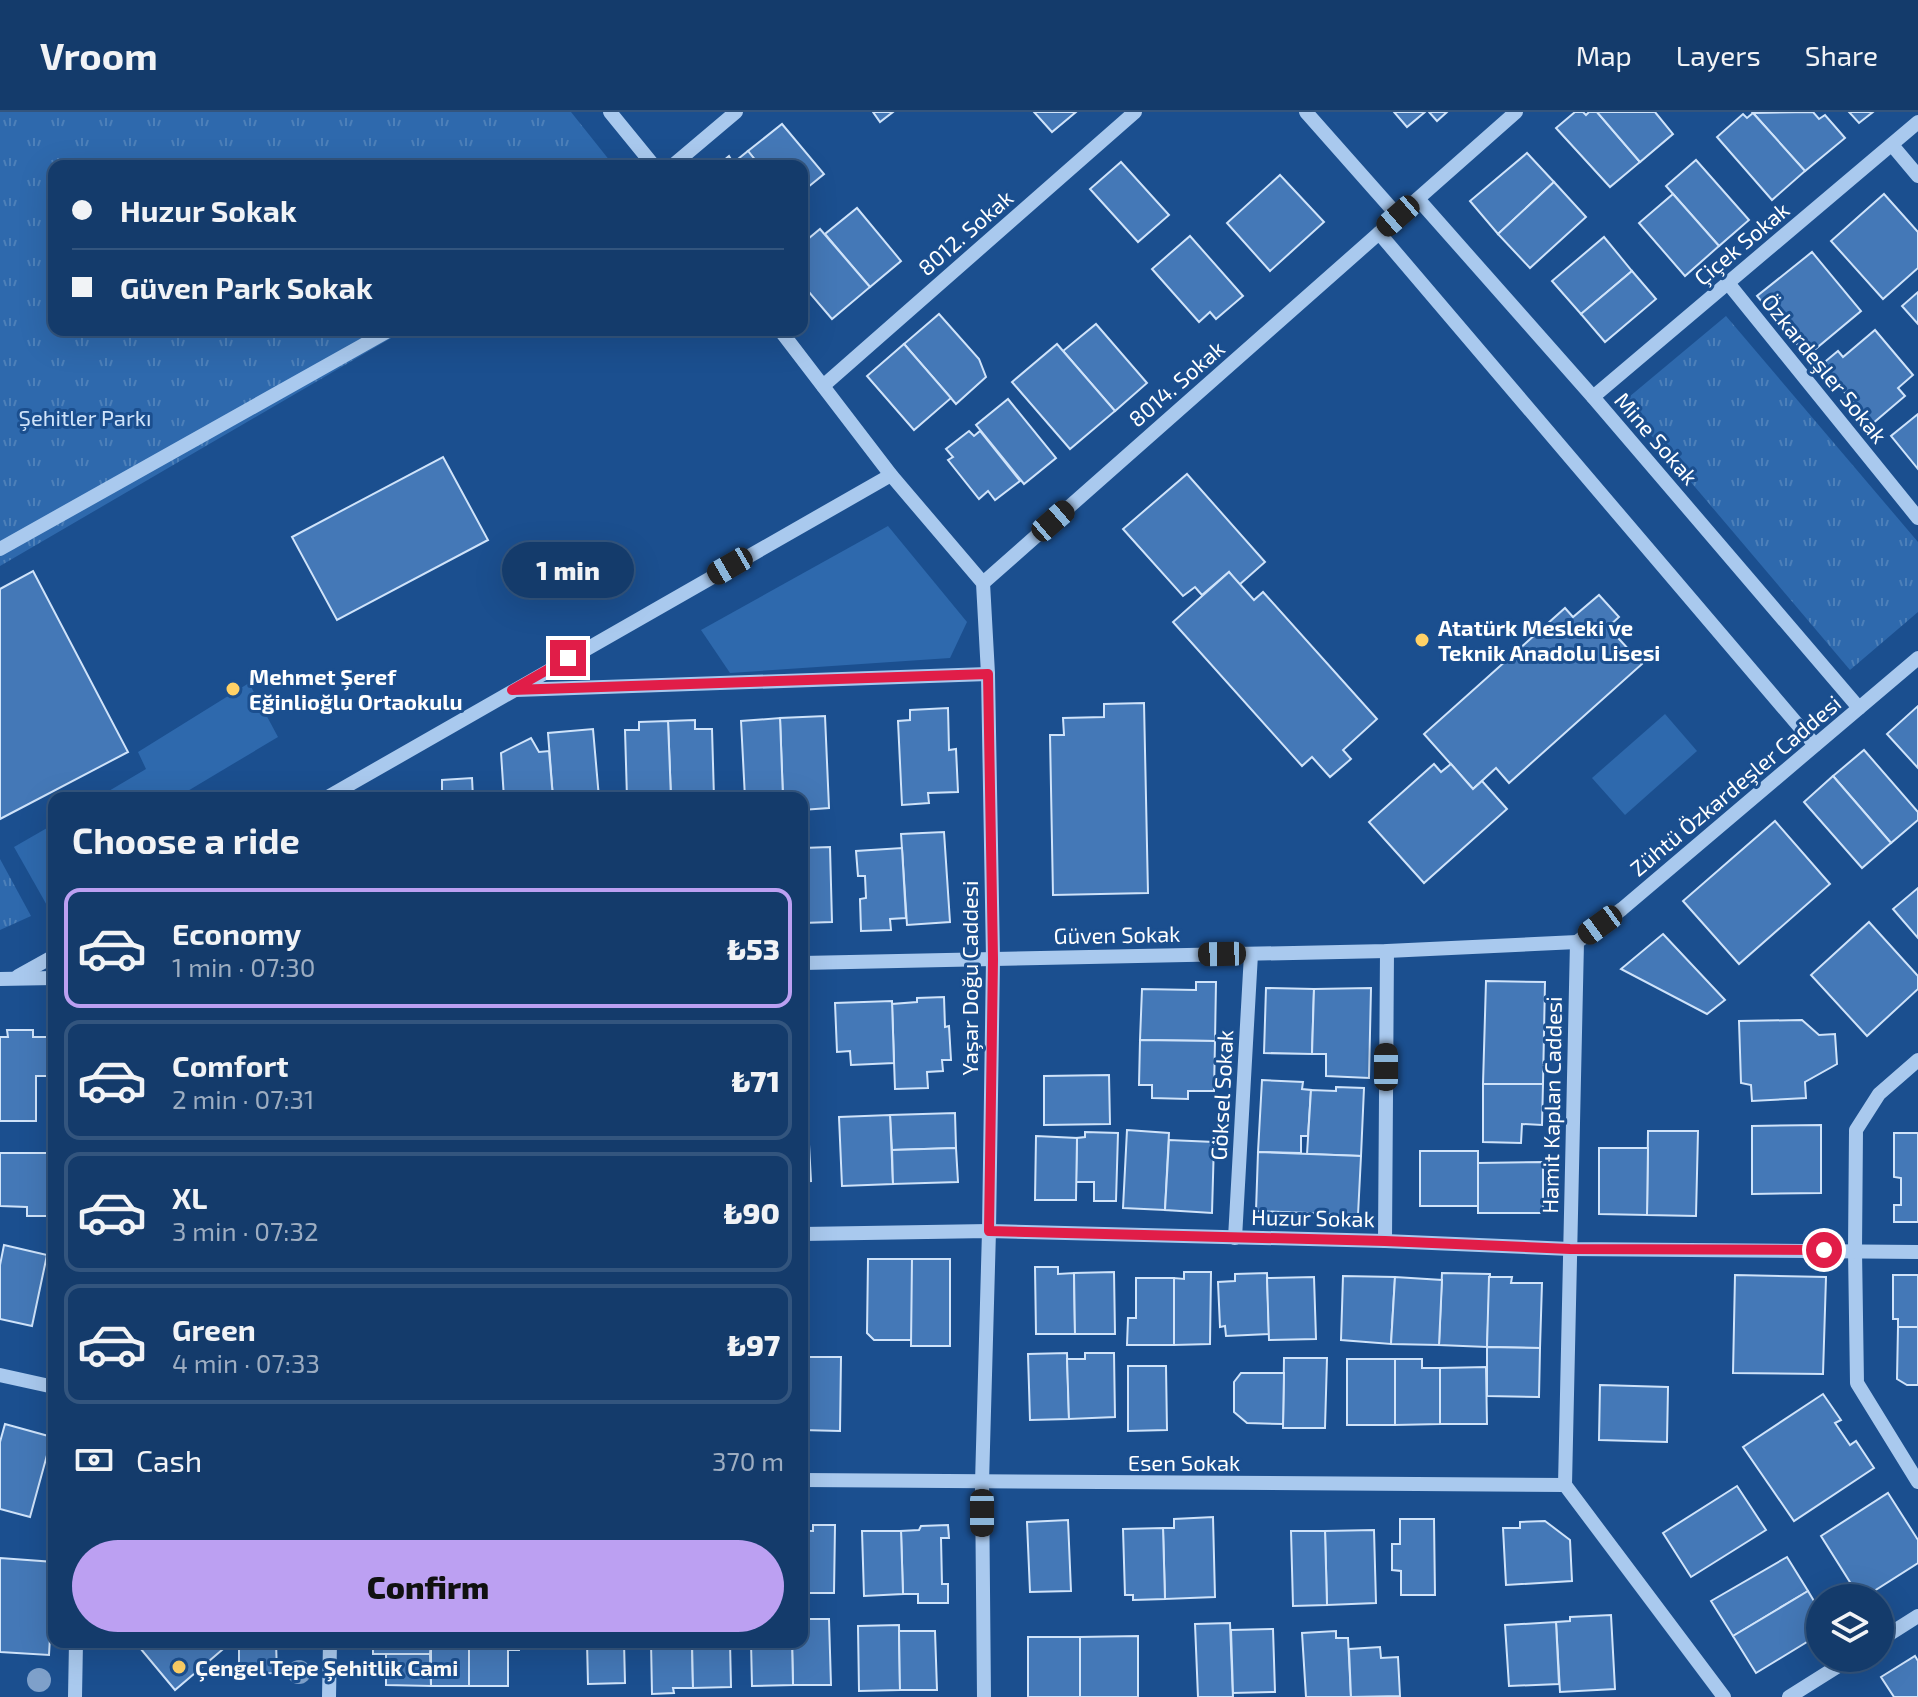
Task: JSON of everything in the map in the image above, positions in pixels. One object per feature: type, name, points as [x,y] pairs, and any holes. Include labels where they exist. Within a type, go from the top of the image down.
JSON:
[{"type":"street","points":[[610,112],[649,160]]},
{"type":"street","points":[[679,160],[736,112]]},
{"type":"street","name":"8012. Sokak","points":[[823,386],[1135,112]]},
{"type":"street","points":[[1306,112],[1398,216]]},
{"type":"street","name":"8014. Sokak","points":[[983,583],[1516,112]]},
{"type":"street","name":"Çiçek Sokak","points":[[1593,397],[1918,122]]},
{"type":"street","points":[[1892,145],[1918,176]]},
{"type":"street","name":"Mine Sokak","points":[[1418,199],[1593,397],[1859,708]]},
{"type":"street","points":[[1379,233],[1815,745]]},
{"type":"street","name":"Özkardeşler Sokak","points":[[1728,283],[1918,518]]},
{"type":"street","points":[[0,549],[379,336]]},
{"type":"street","points":[[785,336],[891,475],[983,583]]},
{"type":"street","points":[[336,792],[891,475]]},
{"type":"street","name":"Yaşar Doğu Caddesi","points":[[983,583],[988,674],[993,959],[982,1483],[984,1697]]},
{"type":"street","name":"Zühtü Özkardeşler Caddesi","points":[[1577,942],[1622,909],[1918,658]]},
{"type":"street","points":[[512,690],[988,674]]},
{"type":"street","name":"Güven Sokak","points":[[808,963],[1387,951],[1577,942]]},
{"type":"street","name":"Hamit Kaplan Caddesi","points":[[1565,1485],[1577,942]]},
{"type":"street","points":[[1385,1241],[1387,951]]},
{"type":"street","name":"Göksel Sokak","points":[[1235,1238],[1251,954]]},
{"type":"street","points":[[7,979],[48,959]]},
{"type":"street","points":[[7,979],[48,978]]},
{"type":"street","points":[[1918,1060],[1879,1094],[1856,1130],[1855,1250],[1857,1383],[1918,1482]]},
{"type":"street","name":"Huzur Sokak","points":[[808,1234],[989,1231],[1570,1249],[1918,1252]]},
{"type":"street","points":[[0,1375],[48,1386]]},
{"type":"street","name":"Esen Sokak","points":[[808,1480],[1565,1485]]},
{"type":"street","points":[[1565,1485],[1724,1697]]},
{"type":"street","points":[[1894,1631],[1918,1616]]},
{"type":"street","points":[[75,1697],[76,1648]]},
{"type":"street","points":[[329,1697],[330,1648]]},
{"type":"street","points":[[1789,1697],[1829,1672]]},
{"type":"green space","name":"Şehitler Parkı","points":[[0,112],[571,112],[609,160],[48,160],[48,336],[395,336],[0,566]]},
{"type":"green space","points":[[1726,316],[1918,542],[1918,612],[1850,670],[1623,402]]},
{"type":"green space","points":[[888,526],[967,622],[950,658],[730,673],[701,630]]},
{"type":"green space","points":[[249,683],[278,737],[186,792],[107,792],[146,769],[138,752]]},
{"type":"green space","points":[[1665,714],[1697,751],[1625,815],[1592,778]]},
{"type":"green space","points":[[48,827],[48,907],[14,847]]},
{"type":"green space","points":[[0,859],[31,916],[0,930]]},
{"type":"building","points":[[873,112],[893,112],[880,122]]},
{"type":"building","points":[[1034,112],[1076,112],[1052,132]]},
{"type":"building","points":[[1394,112],[1425,112],[1407,127]]},
{"type":"building","points":[[1429,112],[1447,112],[1437,121]]},
{"type":"building","points":[[1575,112],[1586,115],[1597,112],[1640,162],[1610,187],[1556,128]]},
{"type":"building","points":[[1597,112],[1655,112],[1673,134],[1640,162]]},
{"type":"building","points":[[1813,112],[1819,119],[1825,115],[1845,138],[1805,171],[1753,113]]},
{"type":"building","points":[[1849,112],[1873,112],[1859,123]]},
{"type":"building","points":[[1753,113],[1805,171],[1772,200],[1717,137],[1743,114],[1747,118]]},
{"type":"building","points":[[782,124],[824,174],[808,187],[808,160],[755,160],[748,151]]},
{"type":"building","points":[[748,151],[755,160],[737,160]]},
{"type":"building","points":[[1527,153],[1554,182],[1498,234],[1470,201]]},
{"type":"building","points":[[1696,160],[1749,220],[1719,246],[1666,186]]},
{"type":"building","points":[[1121,162],[1169,215],[1138,242],[1090,189]]},
{"type":"building","points":[[1280,175],[1324,222],[1270,271],[1227,223]]},
{"type":"building","points":[[1554,182],[1586,217],[1530,268],[1498,234]]},
{"type":"building","points":[[1673,194],[1719,246],[1685,276],[1639,223]]},
{"type":"building","points":[[1884,194],[1918,232],[1918,268],[1883,299],[1831,241]]},
{"type":"building","points":[[857,208],[901,261],[870,287],[825,234]]},
{"type":"building","points":[[820,229],[870,287],[832,319],[808,291],[808,239]]},
{"type":"building","points":[[1190,236],[1243,296],[1216,319],[1210,312],[1199,322],[1152,269]]},
{"type":"building","points":[[1604,237],[1632,271],[1581,314],[1552,281]]},
{"type":"building","points":[[1812,252],[1861,311],[1807,356],[1757,296]]},
{"type":"building","points":[[1632,271],[1656,299],[1605,342],[1581,314]]},
{"type":"building","points":[[1918,292],[1918,324],[1902,306]]},
{"type":"building","points":[[939,314],[979,359],[986,377],[956,404],[904,344]]},
{"type":"building","points":[[1096,324],[1147,383],[1115,411],[1063,351]]},
{"type":"building","points":[[1875,330],[1913,375],[1898,388],[1905,396],[1872,424],[1821,365],[1838,351],[1843,357]]},
{"type":"building","points":[[904,344],[951,398],[914,430],[867,376]]},
{"type":"building","points":[[1057,344],[1115,411],[1070,449],[1012,382]]},
{"type":"building","points":[[1008,399],[1056,458],[1024,484],[976,425]]},
{"type":"building","points":[[1918,414],[1918,469],[1891,436]]},
{"type":"building","points":[[969,431],[974,436],[980,431],[1020,481],[995,500],[988,491],[979,499],[948,460],[953,457],[946,449]]},
{"type":"building","points":[[443,457],[488,540],[337,620],[292,537]]},
{"type":"building","points":[[1187,474],[1265,562],[1239,585],[1229,572],[1202,595],[1195,587],[1183,596],[1123,529]]},
{"type":"building","points":[[33,571],[128,752],[0,819],[0,589]]},
{"type":"building","points":[[1229,572],[1254,600],[1263,592],[1377,719],[1343,750],[1351,759],[1330,777],[1312,757],[1302,766],[1173,622]]},
{"type":"building","points":[[1599,595],[1619,617],[1608,627],[1642,664],[1509,783],[1496,768],[1473,789],[1424,734],[1565,608],[1573,617]]},
{"type":"building","points":[[1144,703],[1148,893],[1053,895],[1050,735],[1064,735],[1063,718],[1104,717],[1104,704]]},
{"type":"building","points":[[1918,706],[1918,768],[1887,734]]},
{"type":"building","points":[[948,708],[949,750],[956,749],[958,792],[928,793],[929,803],[902,805],[898,721],[910,720],[910,710]]},
{"type":"building","points":[[825,716],[829,808],[808,810],[808,792],[783,792],[780,718]]},
{"type":"building","points":[[780,718],[783,792],[745,792],[741,721]]},
{"type":"building","points":[[695,720],[695,729],[712,729],[714,792],[671,792],[668,721]]},
{"type":"building","points":[[668,721],[671,792],[627,792],[625,730],[639,730],[639,722]]},
{"type":"building","points":[[593,729],[598,792],[553,792],[548,733]]},
{"type":"building","points":[[531,738],[539,752],[549,751],[552,792],[504,792],[501,753]]},
{"type":"building","points":[[1864,750],[1918,812],[1918,820],[1891,843],[1833,776]]},
{"type":"building","points":[[1434,764],[1441,772],[1451,764],[1473,789],[1482,781],[1507,809],[1424,883],[1369,822]]},
{"type":"building","points":[[1833,776],[1891,843],[1862,868],[1804,802]]},
{"type":"building","points":[[472,778],[473,792],[442,792],[442,780]]},
{"type":"building","points":[[1775,821],[1830,884],[1739,964],[1683,901]]},
{"type":"building","points":[[944,832],[950,922],[907,925],[901,834]]},
{"type":"building","points":[[830,847],[832,922],[808,923],[808,848]]},
{"type":"building","points":[[902,848],[906,918],[890,919],[891,930],[861,931],[860,899],[866,898],[865,876],[858,876],[856,851]]},
{"type":"building","points":[[1918,888],[1918,938],[1893,909]]},
{"type":"building","points":[[1869,922],[1918,976],[1918,989],[1867,1036],[1811,975]]},
{"type":"building","points":[[1663,934],[1725,1000],[1707,1014],[1621,969]]},
{"type":"building","points":[[1486,981],[1545,982],[1543,1084],[1483,1084]]},
{"type":"building","points":[[1196,982],[1216,982],[1215,1041],[1140,1040],[1142,989],[1196,990]]},
{"type":"building","points":[[1266,988],[1314,989],[1312,1054],[1264,1053]]},
{"type":"building","points":[[1371,988],[1369,1078],[1326,1076],[1326,1054],[1312,1054],[1314,989]]},
{"type":"building","points":[[944,997],[951,1060],[942,1060],[943,1071],[927,1072],[928,1088],[895,1089],[892,1004],[917,1002],[917,998]]},
{"type":"building","points":[[892,1001],[894,1063],[851,1065],[850,1051],[837,1052],[835,1003]]},
{"type":"building","points":[[1802,1020],[1819,1035],[1835,1034],[1837,1064],[1805,1082],[1806,1098],[1752,1101],[1751,1085],[1741,1083],[1739,1021]]},
{"type":"building","points":[[7,1030],[33,1030],[33,1037],[48,1037],[48,1076],[36,1076],[36,1121],[0,1121],[0,1037],[8,1037]]},
{"type":"building","points":[[1140,1040],[1215,1041],[1214,1091],[1188,1091],[1188,1099],[1152,1098],[1152,1085],[1139,1085]]},
{"type":"building","points":[[1109,1075],[1110,1124],[1044,1125],[1044,1076]]},
{"type":"building","points":[[1262,1080],[1303,1082],[1302,1089],[1311,1090],[1308,1136],[1301,1136],[1301,1153],[1258,1152]]},
{"type":"building","points":[[1483,1084],[1543,1084],[1542,1125],[1522,1124],[1521,1143],[1483,1142]]},
{"type":"building","points":[[1336,1087],[1364,1088],[1361,1156],[1307,1154],[1311,1090],[1336,1091]]},
{"type":"building","points":[[955,1113],[956,1148],[892,1150],[890,1115]]},
{"type":"building","points":[[890,1115],[893,1184],[842,1186],[839,1117]]},
{"type":"building","points":[[1821,1125],[1821,1193],[1752,1194],[1752,1126]]},
{"type":"building","points":[[808,1126],[811,1181],[808,1181]]},
{"type":"building","points":[[1127,1130],[1169,1133],[1165,1210],[1123,1208]]},
{"type":"building","points":[[1648,1131],[1698,1131],[1696,1216],[1647,1215]]},
{"type":"building","points":[[1085,1132],[1118,1133],[1116,1201],[1094,1201],[1094,1182],[1076,1182],[1077,1138],[1085,1137]]},
{"type":"building","points":[[1894,1133],[1918,1133],[1918,1222],[1894,1222],[1894,1205],[1901,1205],[1901,1178],[1894,1177]]},
{"type":"building","points":[[1036,1136],[1077,1138],[1076,1200],[1035,1200]]},
{"type":"building","points":[[1169,1140],[1214,1142],[1212,1213],[1165,1210]]},
{"type":"building","points":[[956,1148],[958,1182],[893,1184],[892,1150]]},
{"type":"building","points":[[1599,1148],[1648,1148],[1647,1215],[1599,1214]]},
{"type":"building","points":[[1420,1151],[1478,1151],[1478,1206],[1420,1206]]},
{"type":"building","points":[[1258,1152],[1361,1156],[1358,1215],[1256,1211]]},
{"type":"building","points":[[0,1153],[48,1153],[48,1216],[27,1216],[27,1207],[0,1206]]},
{"type":"building","points":[[1543,1162],[1543,1213],[1478,1213],[1478,1163]]},
{"type":"building","points":[[4,1245],[47,1255],[32,1326],[0,1319],[0,1265]]},
{"type":"building","points":[[868,1259],[912,1259],[912,1340],[874,1340],[867,1333]]},
{"type":"building","points":[[912,1259],[950,1259],[950,1346],[911,1346]]},
{"type":"building","points":[[1035,1267],[1058,1267],[1058,1274],[1074,1273],[1075,1334],[1036,1334]]},
{"type":"building","points":[[1114,1272],[1115,1334],[1075,1334],[1074,1273]]},
{"type":"building","points":[[1184,1272],[1211,1272],[1210,1344],[1174,1345],[1174,1278],[1184,1279]]},
{"type":"building","points":[[1267,1273],[1269,1334],[1226,1336],[1225,1326],[1220,1327],[1218,1282],[1235,1281],[1235,1274]]},
{"type":"building","points":[[1442,1273],[1490,1274],[1487,1347],[1439,1345]]},
{"type":"building","points":[[1735,1275],[1826,1277],[1823,1374],[1733,1373]]},
{"type":"building","points":[[1893,1275],[1918,1275],[1918,1327],[1898,1327],[1898,1319],[1893,1319]]},
{"type":"building","points":[[1343,1276],[1395,1277],[1391,1344],[1341,1340]]},
{"type":"building","points":[[1314,1277],[1316,1339],[1269,1340],[1267,1278]]},
{"type":"building","points":[[1395,1277],[1442,1280],[1439,1345],[1391,1344]]},
{"type":"building","points":[[1489,1277],[1512,1277],[1511,1283],[1542,1283],[1540,1348],[1487,1347]]},
{"type":"building","points":[[1136,1278],[1174,1278],[1174,1345],[1127,1345],[1128,1318],[1136,1318]]},
{"type":"building","points":[[1898,1327],[1918,1327],[1918,1385],[1907,1385],[1897,1379]]},
{"type":"building","points":[[1487,1347],[1540,1348],[1539,1397],[1487,1396]]},
{"type":"building","points":[[1067,1353],[1069,1419],[1030,1420],[1028,1354]]},
{"type":"building","points":[[1085,1353],[1114,1353],[1115,1417],[1069,1419],[1067,1359],[1085,1359]]},
{"type":"building","points":[[808,1357],[841,1357],[840,1431],[808,1430]]},
{"type":"building","points":[[1284,1358],[1327,1358],[1325,1428],[1283,1428]]},
{"type":"building","points":[[1347,1359],[1395,1359],[1395,1425],[1347,1425]]},
{"type":"building","points":[[1395,1359],[1422,1359],[1422,1368],[1440,1368],[1440,1424],[1395,1425]]},
{"type":"building","points":[[1128,1366],[1166,1366],[1167,1430],[1128,1431]]},
{"type":"building","points":[[1486,1367],[1487,1424],[1440,1424],[1440,1368]]},
{"type":"building","points":[[1241,1373],[1284,1373],[1283,1424],[1247,1423],[1234,1412],[1234,1382]]},
{"type":"building","points":[[1600,1385],[1668,1387],[1667,1442],[1599,1440]]},
{"type":"building","points":[[1823,1394],[1841,1420],[1835,1423],[1850,1445],[1856,1441],[1874,1468],[1794,1521],[1743,1447]]},
{"type":"building","points":[[5,1424],[48,1436],[48,1452],[30,1517],[0,1509],[0,1442]]},
{"type":"building","points":[[1737,1486],[1766,1530],[1691,1577],[1663,1533]]},
{"type":"building","points":[[1888,1493],[1918,1540],[1918,1563],[1885,1584],[1851,1584],[1821,1536]]},
{"type":"building","points":[[1213,1517],[1215,1597],[1165,1599],[1163,1528],[1174,1528],[1174,1519]]},
{"type":"building","points":[[1400,1519],[1434,1519],[1435,1595],[1401,1595],[1401,1571],[1392,1570],[1392,1544],[1400,1544]]},
{"type":"building","points":[[1068,1520],[1071,1591],[1030,1592],[1027,1522]]},
{"type":"building","points":[[1545,1521],[1570,1540],[1572,1581],[1506,1585],[1503,1528],[1520,1528],[1520,1522]]},
{"type":"building","points":[[813,1525],[835,1525],[834,1593],[808,1593],[808,1531],[813,1531]]},
{"type":"building","points":[[948,1525],[949,1538],[941,1538],[942,1584],[948,1584],[948,1603],[918,1603],[918,1594],[903,1594],[901,1531],[919,1530],[921,1526]]},
{"type":"building","points":[[1163,1528],[1165,1599],[1133,1600],[1133,1595],[1125,1595],[1123,1529]]},
{"type":"building","points":[[1374,1530],[1376,1603],[1327,1605],[1325,1531]]},
{"type":"building","points":[[862,1531],[901,1531],[903,1594],[864,1596]]},
{"type":"building","points":[[1291,1531],[1325,1531],[1327,1605],[1293,1606]]},
{"type":"building","points":[[1787,1557],[1806,1588],[1806,1592],[1733,1636],[1711,1601]]},
{"type":"building","points":[[0,1558],[48,1562],[49,1655],[0,1652]]},
{"type":"building","points":[[1806,1592],[1806,1643],[1756,1673],[1733,1636]]},
{"type":"building","points":[[1611,1615],[1615,1689],[1560,1692],[1556,1622],[1570,1621],[1570,1617]]},
{"type":"building","points":[[808,1619],[829,1619],[831,1685],[793,1685],[792,1648],[808,1648]]},
{"type":"building","points":[[1556,1622],[1559,1684],[1509,1686],[1505,1625]]},
{"type":"building","points":[[1230,1623],[1233,1697],[1198,1697],[1195,1624]]},
{"type":"building","points":[[899,1625],[900,1690],[859,1691],[858,1626]]},
{"type":"building","points":[[1273,1629],[1275,1692],[1233,1693],[1231,1630]]},
{"type":"building","points":[[899,1631],[935,1631],[937,1690],[900,1690]]},
{"type":"building","points":[[1336,1631],[1336,1638],[1348,1638],[1351,1697],[1306,1697],[1302,1633]]},
{"type":"building","points":[[1138,1636],[1138,1697],[1080,1697],[1080,1637]]},
{"type":"building","points":[[1028,1637],[1080,1637],[1080,1697],[1028,1697]]},
{"type":"building","points":[[1380,1647],[1381,1658],[1398,1657],[1400,1696],[1351,1697],[1349,1649]]},
{"type":"building","name":"Çengel Tepe Şehitlik Cami","points":[[140,1648],[224,1648],[175,1690]]},
{"type":"building","points":[[239,1648],[276,1648],[277,1673],[239,1674]]},
{"type":"building","points":[[373,1648],[430,1648],[430,1654],[373,1654]]},
{"type":"building","points":[[431,1648],[469,1648],[469,1686],[431,1686]]},
{"type":"building","points":[[469,1648],[519,1648],[508,1650],[508,1686],[469,1686]]},
{"type":"building","points":[[587,1648],[624,1648],[625,1683],[588,1684]]},
{"type":"building","points":[[651,1648],[692,1648],[693,1688],[673,1688],[674,1693],[652,1694]]},
{"type":"building","points":[[692,1648],[730,1648],[731,1687],[693,1688]]},
{"type":"building","points":[[751,1648],[792,1648],[793,1685],[752,1686]]},
{"type":"building","points":[[386,1654],[430,1654],[431,1686],[386,1685]]},
{"type":"building","points":[[1915,1656],[1918,1661],[1918,1697],[1894,1697],[1881,1677],[1894,1672],[1894,1669]]},
{"type":"place","name":"Atatürk Mesleki ve Teknik Anadolu Lisesi","points":[[1422,640]]},
{"type":"place","name":"Mehmet Şeref Eğinlioğlu Ortaokulu","points":[[233,689]]},
{"type":"place","name":"Çengel Tepe Şehitlik Cami","points":[[179,1667]]},
{"type":"route","points":[[568,658],[512,690],[988,674],[993,959],[989,1231],[1570,1249],[1824,1250]]}]
